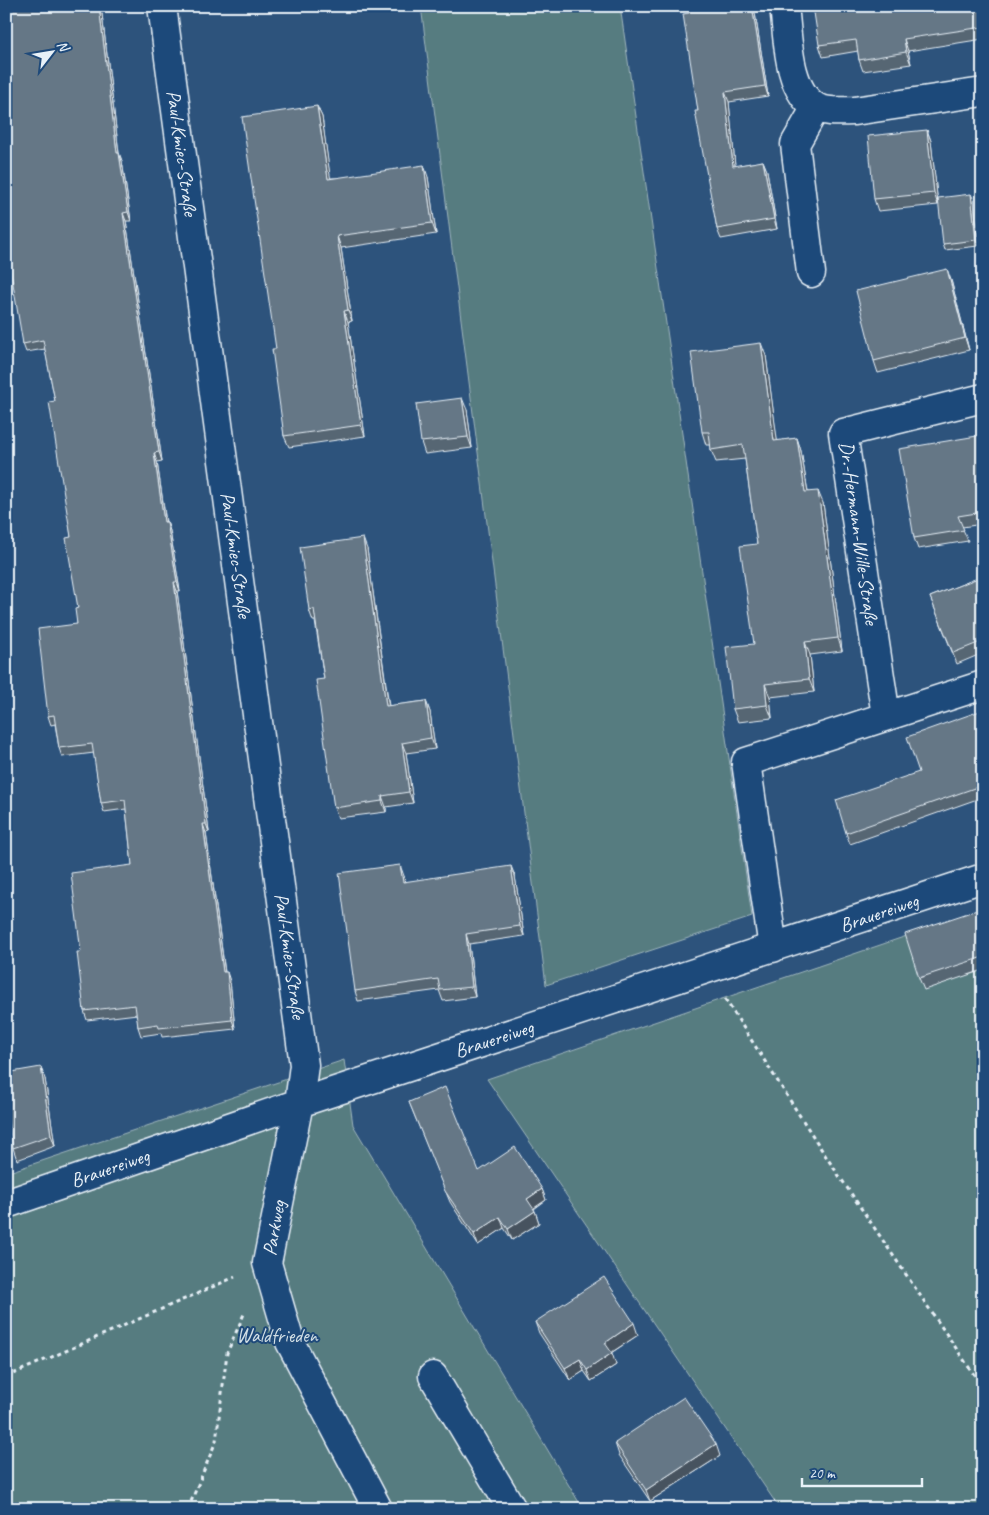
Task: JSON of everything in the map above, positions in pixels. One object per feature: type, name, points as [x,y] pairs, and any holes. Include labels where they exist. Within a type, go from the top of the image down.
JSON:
[{"type":"street","name":"Paul-Kmiec-Straße","points":[[162,6],[304,1065],[299,1103]]},
{"type":"street","points":[[784,6],[792,70],[802,95],[816,107],[834,112],[854,111],[983,92]]},
{"type":"street","points":[[811,273],[795,144],[816,107]]},
{"type":"street","name":"Dr.-Hermann-Wille-Straße","points":[[886,716],[842,433],[983,398]]},
{"type":"street","points":[[773,948],[746,762],[983,685]]},
{"type":"street","name":"Brauereiweg","points":[[6,1204],[299,1103],[983,878]]},
{"type":"street","name":"Parkweg","points":[[299,1103],[267,1263],[290,1342],[378,1509]]},
{"type":"street","points":[[433,1376],[512,1509]]},
{"type":"path","points":[[708,970],[736,1017],[828,1158],[983,1388]]},
{"type":"path","points":[[6,1377],[267,1263]]},
{"type":"path","points":[[188,1509],[216,1441],[227,1353],[267,1263]]},
{"type":"green space","points":[[421,6],[620,6],[752,917],[546,985]]},
{"type":"green space","points":[[983,910],[983,1509],[780,1509],[487,1079]]},
{"type":"green space","name":"Waldfrieden","points":[[344,1060],[353,1125],[583,1509],[6,1509],[6,1173]]},
{"type":"building","points":[[6,6],[99,6],[117,153],[119,153],[128,212],[123,213],[159,452],[154,453],[164,522],[167,522],[177,582],[174,582],[206,824],[203,824],[223,972],[227,972],[232,1020],[159,1028],[158,1024],[138,1027],[135,1005],[84,1011],[77,952],[81,952],[71,873],[132,865],[125,800],[101,803],[92,744],[59,748],[54,715],[48,716],[38,629],[77,624],[75,609],[78,608],[66,538],[71,537],[49,402],[55,401],[43,340],[23,344],[6,242],[6,177],[9,176],[6,154]]},
{"type":"building","points":[[688,6],[752,6],[765,86],[725,92],[733,166],[763,161],[774,219],[717,229],[695,111],[698,111],[683,14],[689,13]]},
{"type":"building","points":[[813,6],[983,6],[983,27],[904,39],[906,52],[859,60],[856,40],[819,45]]},
{"type":"building","points":[[317,106],[328,179],[424,165],[432,223],[337,236],[348,310],[344,311],[361,425],[284,436],[272,349],[276,349],[242,117]]},
{"type":"building","points":[[927,130],[934,193],[874,199],[868,136]]},
{"type":"building","points":[[971,194],[976,240],[943,244],[938,198]]},
{"type":"building","points":[[947,269],[965,338],[874,361],[856,291]]},
{"type":"building","points":[[761,343],[774,441],[797,438],[805,492],[818,491],[838,638],[805,642],[809,679],[765,684],[767,705],[733,709],[726,647],[754,644],[740,546],[757,544],[743,445],[711,450],[709,432],[702,432],[691,352]]},
{"type":"building","points":[[462,398],[468,437],[421,442],[416,404]]},
{"type":"building","points":[[983,435],[983,512],[958,516],[964,530],[914,538],[899,449]]},
{"type":"building","points":[[363,538],[386,706],[426,701],[431,738],[402,743],[409,792],[382,796],[382,801],[334,808],[316,680],[324,679],[314,609],[309,610],[300,547]]},
{"type":"building","points":[[983,576],[983,641],[953,653],[930,597]]},
{"type":"building","points":[[980,711],[983,720],[983,785],[846,833],[836,800],[919,772],[907,737]]},
{"type":"building","points":[[400,865],[403,882],[511,866],[520,926],[466,934],[472,987],[440,990],[438,979],[355,991],[339,873]]},
{"type":"building","points":[[977,910],[983,928],[983,957],[919,978],[905,934]]},
{"type":"building","points":[[41,1067],[51,1135],[13,1148],[6,1109],[6,1073]]},
{"type":"building","points":[[445,1087],[479,1171],[515,1147],[542,1189],[527,1199],[535,1211],[508,1229],[500,1217],[474,1234],[445,1191],[409,1102]]},
{"type":"building","points":[[604,1277],[634,1323],[605,1343],[612,1353],[587,1370],[580,1359],[565,1368],[535,1322]]},
{"type":"building","points":[[684,1397],[716,1444],[646,1490],[615,1443]]}]
